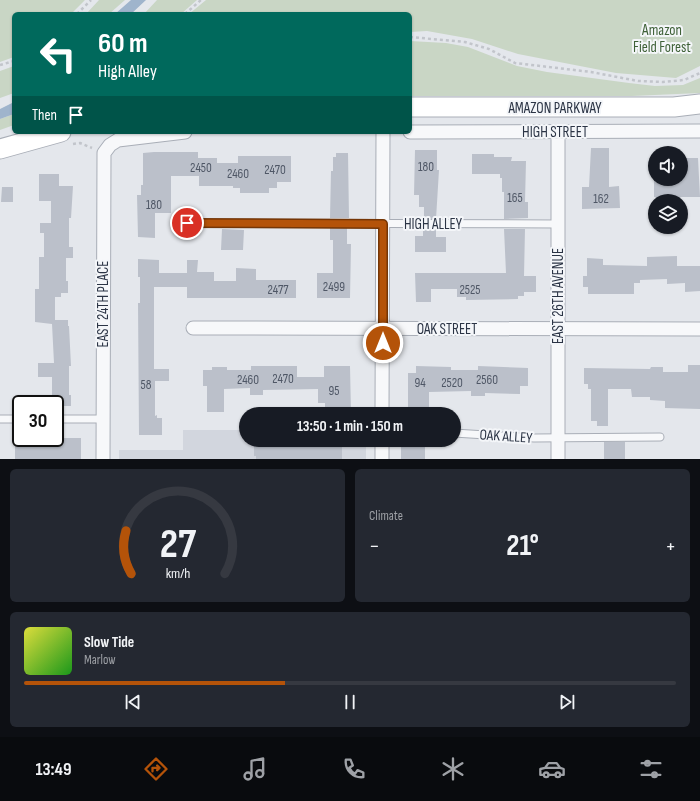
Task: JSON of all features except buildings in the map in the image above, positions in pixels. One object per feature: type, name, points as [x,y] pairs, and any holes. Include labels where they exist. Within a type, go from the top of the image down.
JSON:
[{"type":"main road","name":"AMAZON PARKWAY","points":[[412,107],[674,108],[700,104]]},
{"type":"main road","points":[[0,149],[54,134]]},
{"type":"street","name":"HIGH STREET","points":[[412,132],[700,130]]},
{"type":"street","name":"EAST 26TH AVENUE","points":[[558,132],[558,459]]},
{"type":"street","name":"EAST 24TH PLACE","points":[[103,459],[103,162],[106,149],[114,142],[122,139],[167,134]]},
{"type":"street","points":[[382,407],[383,134]]},
{"type":"street","name":"OAK STREET","points":[[193,328],[700,329]]},
{"type":"street","points":[[382,447],[382,459]]},
{"type":"lane","name":"HIGH ALLEY","points":[[187,223],[558,224]]},
{"type":"lane","points":[[0,419],[12,419]]},
{"type":"lane","points":[[64,419],[103,419]]},
{"type":"lane","name":"OAK ALLEY","points":[[461,433],[519,437],[660,437]]},
{"type":"path","points":[[79,12],[91,0]]},
{"type":"path","points":[[187,12],[202,0]]},
{"type":"path","points":[[412,37],[465,42],[489,49],[515,62],[638,81],[664,82],[684,80],[700,73]]},
{"type":"path","points":[[0,65],[12,62]]},
{"type":"shaded area","points":[[183,430],[239,430],[239,447],[366,447],[366,459],[119,459],[119,450],[183,450]]},
{"type":"green space","points":[[0,0],[85,0],[73,12],[12,12],[12,58],[0,62]]},
{"type":"green space","points":[[99,0],[125,0],[111,12],[88,12]]},
{"type":"green space","points":[[157,0],[197,0],[183,12],[146,12]]},
{"type":"green space","name":"Amazon Field Forest","points":[[206,0],[700,0],[700,66],[676,78],[616,73],[518,54],[472,39],[427,31],[412,32],[412,12],[191,12]]},
{"type":"green space","points":[[412,41],[446,43],[468,47],[517,66],[547,72],[629,83],[655,86],[683,85],[700,78],[700,93],[632,96],[412,96]]},
{"type":"green space","points":[[12,67],[12,94],[0,98],[0,71]]},
{"type":"green space","points":[[12,115],[12,126],[0,130],[0,119]]},
{"type":"water","points":[[131,0],[146,0],[133,12],[117,12]]},
{"type":"water","points":[[12,103],[12,115],[0,119],[0,109]]},
{"type":"route","points":[[187,223],[383,224],[383,343]]}]
